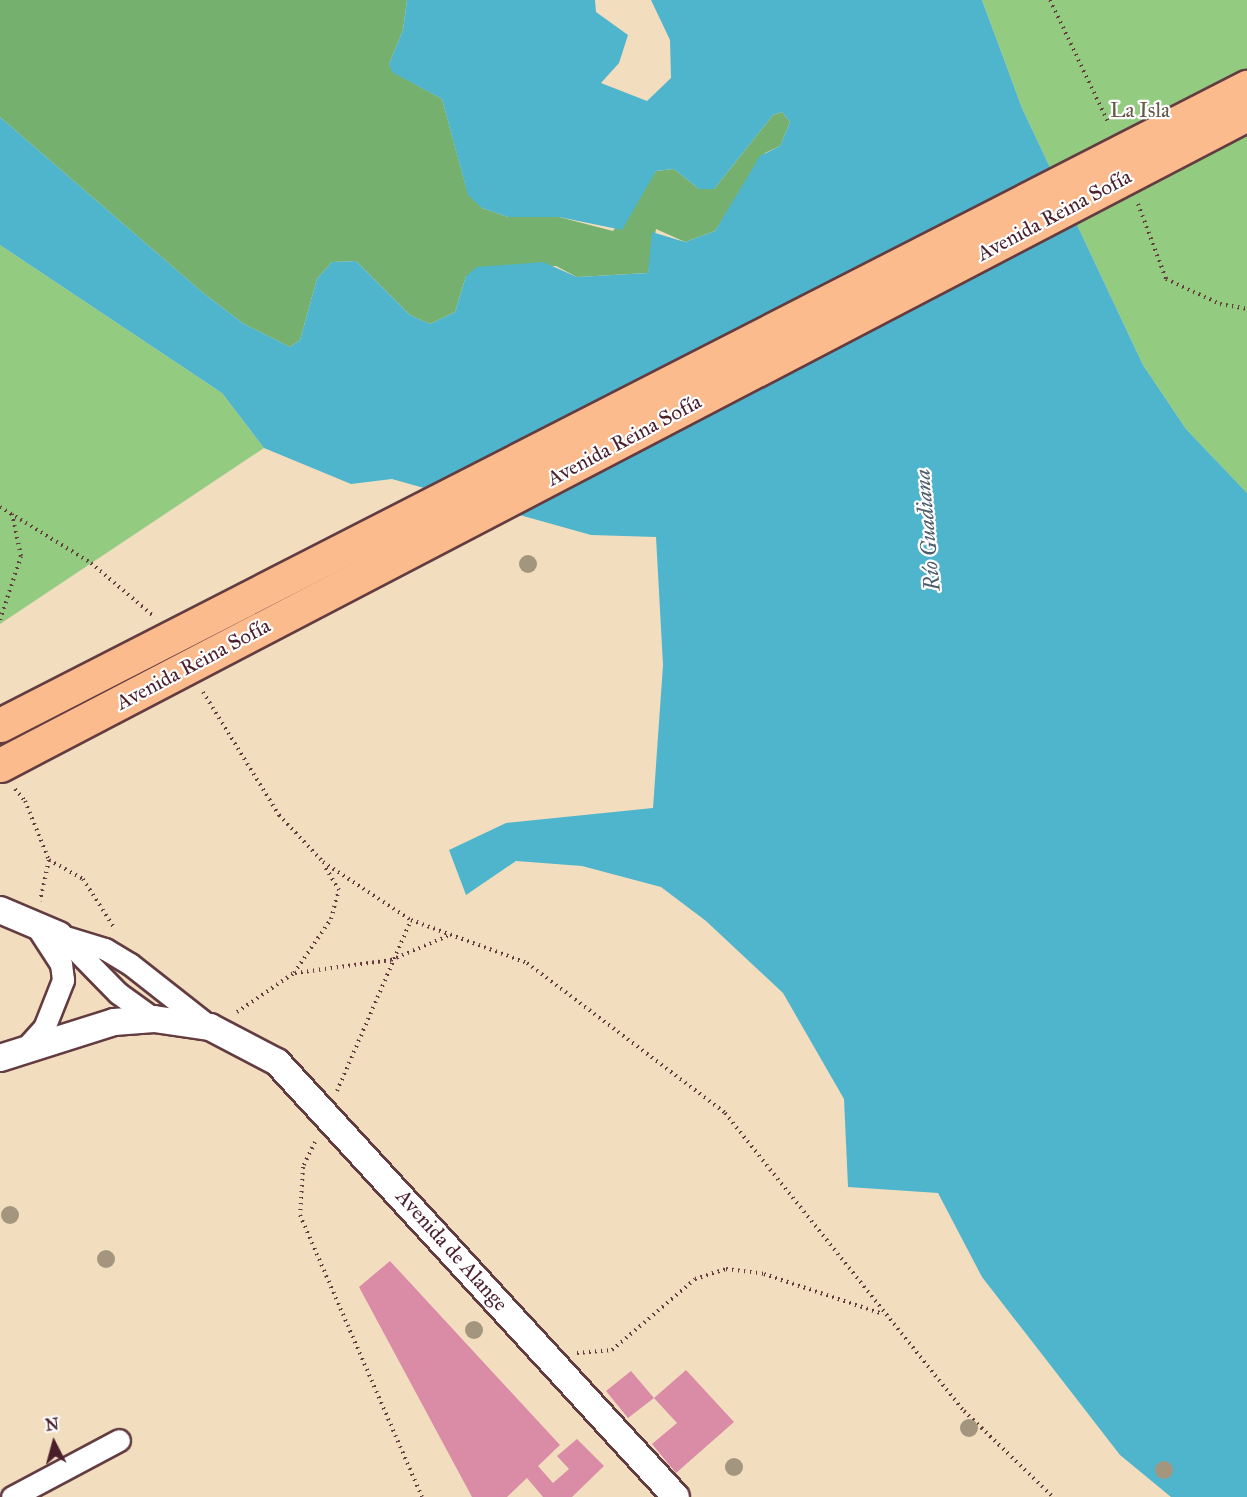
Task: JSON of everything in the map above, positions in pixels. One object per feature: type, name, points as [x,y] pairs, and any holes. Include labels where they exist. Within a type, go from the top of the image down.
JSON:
[{"type":"highway","name":"Avenida Reina Sofía","points":[[0,725],[1247,87]]},
{"type":"highway","name":"Avenida Reina Sofía","points":[[3,773],[1247,114]]},
{"type":"street","name":"Avenida de Alange","points":[[0,910],[59,935],[105,949],[130,964],[210,1027],[277,1062],[676,1497]]},
{"type":"street","points":[[12,1055],[44,1028],[63,980],[61,964],[35,924]]},
{"type":"street","name":"Avenida de Alange","points":[[59,935],[140,1016],[210,1027]]},
{"type":"street","points":[[12,1055],[140,1016],[142,996],[130,964]]},
{"type":"street","points":[[12,1497],[119,1440]]},
{"type":"path","points":[[0,507],[91,562],[144,604],[157,623]]},
{"type":"path","points":[[0,620],[21,556],[12,514]]},
{"type":"path","points":[[196,681],[279,815],[322,862],[339,890],[331,918],[294,973],[210,1027]]},
{"type":"path","points":[[3,773],[25,801],[49,860],[35,924]]},
{"type":"path","points":[[49,860],[83,879],[106,908],[130,964]]},
{"type":"path","points":[[322,862],[411,920],[527,963],[725,1113],[963,1411],[1053,1497]]},
{"type":"path","points":[[411,920],[391,960],[327,1116],[303,1167],[300,1215],[422,1497]]},
{"type":"path","points":[[294,973],[391,960],[451,935]]},
{"type":"path","points":[[547,1355],[612,1350],[696,1279],[726,1269],[764,1274],[884,1314]]},
{"type":"green space","points":[[0,0],[407,0],[403,30],[389,64],[393,72],[442,99],[466,187],[482,208],[508,217],[559,217],[613,231],[656,171],[674,169],[699,189],[714,189],[773,115],[782,112],[790,122],[780,146],[765,153],[715,231],[685,242],[656,229],[648,273],[577,277],[556,266],[466,276],[455,312],[430,324],[410,315],[356,261],[332,262],[317,279],[300,340],[290,347],[244,324],[202,292],[0,117]]},
{"type":"green space","name":"La Isla","points":[[982,0],[1247,0],[1247,493],[1186,429],[1143,365],[1022,108]]},
{"type":"green space","points":[[0,245],[222,393],[264,448],[0,624]]},
{"type":"water","name":"Río Guadiana","points":[[407,0],[595,0],[596,12],[628,35],[619,63],[601,83],[647,101],[671,78],[670,40],[651,0],[982,0],[1022,108],[1143,365],[1186,429],[1247,493],[1247,1497],[1171,1497],[1120,1455],[982,1277],[938,1193],[848,1187],[844,1099],[783,993],[706,921],[661,887],[582,866],[516,861],[466,895],[449,850],[506,823],[653,808],[663,665],[656,537],[591,535],[392,479],[351,484],[264,448],[222,393],[0,245],[0,117],[202,292],[244,324],[290,347],[300,340],[317,279],[332,262],[356,261],[410,315],[430,324],[455,312],[466,276],[477,267],[543,262],[577,277],[648,273],[652,232],[685,242],[715,231],[760,156],[780,146],[790,122],[782,112],[773,115],[714,189],[699,189],[674,169],[656,171],[622,230],[559,217],[508,217],[482,208],[468,195],[442,99],[392,72],[389,64],[403,30]]},
{"type":"building","points":[[390,1261],[560,1445],[538,1466],[553,1483],[569,1469],[557,1456],[577,1439],[604,1466],[572,1497],[543,1497],[527,1478],[507,1497],[472,1497],[359,1287]]},
{"type":"building","points":[[686,1370],[734,1422],[676,1473],[652,1444],[677,1423],[654,1398]]},
{"type":"building","points":[[631,1371],[654,1398],[628,1418],[606,1391]]}]
